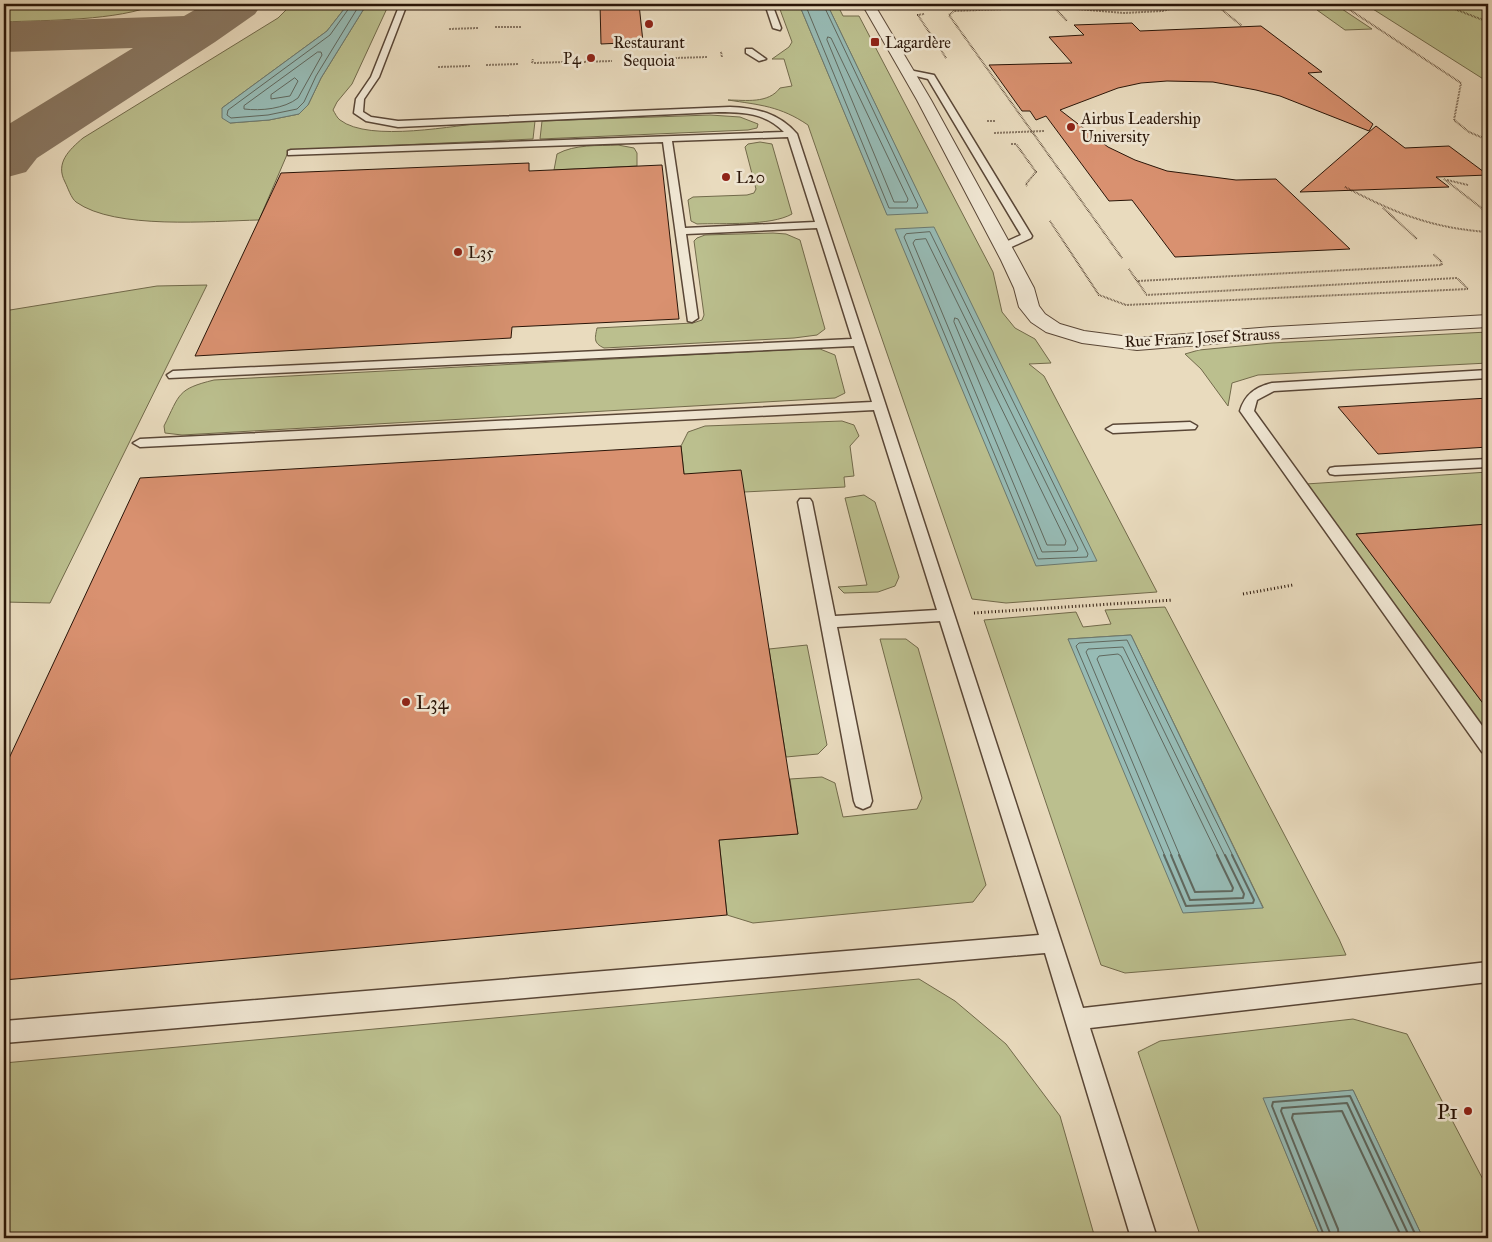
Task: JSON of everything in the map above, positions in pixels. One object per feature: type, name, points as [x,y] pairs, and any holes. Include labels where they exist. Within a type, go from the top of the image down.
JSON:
[{"type":"street","name":"Rue Franz Josef Strauss","points":[[868,4],[907,71],[1003,247],[1024,288],[1029,307],[1038,318],[1053,328],[1082,337],[1137,344],[1273,332],[1488,321]]},
{"type":"lane","points":[[403,4],[375,77],[360,99],[358,112],[368,120],[398,124],[719,109],[746,110],[782,122],[792,134],[857,342],[1052,943],[1144,1238]]},
{"type":"lane","points":[[768,4],[777,28]]},
{"type":"lane","points":[[749,51],[762,59]]},
{"type":"lane","points":[[907,71],[931,77],[1027,236],[1003,247]]},
{"type":"lane","points":[[291,153],[792,134]]},
{"type":"lane","points":[[667,138],[692,318]]},
{"type":"lane","points":[[680,231],[820,226]]},
{"type":"lane","points":[[173,375],[857,342]]},
{"type":"lane","points":[[1488,374],[1272,387],[1256,393],[1249,402],[1247,410],[1257,427],[1488,747]]},
{"type":"lane","points":[[140,443],[879,406]]},
{"type":"lane","points":[[1113,429],[1190,426]]},
{"type":"lane","points":[[1335,471],[1488,463]]},
{"type":"lane","points":[[805,502],[863,802]]},
{"type":"lane","points":[[827,622],[946,614]]},
{"type":"lane","points":[[4,1032],[1052,943]]},
{"type":"lane","points":[[1076,1019],[1488,972]]},
{"type":"path","points":[[1442,4],[1488,22]]},
{"type":"path","points":[[1122,258],[949,15],[954,11],[1054,7],[1124,13],[1162,11],[1186,6],[1220,9],[1248,6],[1272,9],[1312,5],[1347,8],[1461,83],[1454,120],[1458,126],[1488,140]]},
{"type":"path","points":[[1054,7],[1067,21]]},
{"type":"path","points":[[1220,9],[1242,26]]},
{"type":"path","points":[[918,15],[924,14]]},
{"type":"path","points":[[495,27],[522,27]]},
{"type":"path","points":[[449,28],[478,28]]},
{"type":"path","points":[[721,52],[722,57]]},
{"type":"path","points":[[675,58],[707,57]]},
{"type":"path","points":[[533,59],[533,63],[565,62]]},
{"type":"path","points":[[630,60],[660,59]]},
{"type":"path","points":[[581,62],[612,61]]},
{"type":"path","points":[[486,65],[519,64]]},
{"type":"path","points":[[438,67],[470,66]]},
{"type":"path","points":[[986,121],[995,121]]},
{"type":"path","points":[[1011,144],[1016,144],[1036,172],[1026,184],[1032,192]]},
{"type":"path","points":[[1468,185],[1444,179],[1488,213]]},
{"type":"path","points":[[1344,187],[1381,206],[1442,227],[1488,232]]},
{"type":"path","points":[[1381,206],[1417,240]]},
{"type":"path","points":[[1047,216],[1099,296],[1126,305],[1468,289],[1457,278],[1146,294],[1129,269]]},
{"type":"path","points":[[1138,281],[1442,265],[1442,261],[1433,254]]},
{"type":"path","points":[[1243,594],[1293,585]]},
{"type":"path","points":[[946,614],[1173,600]]},
{"type":"green space","points":[[4,4],[157,4],[141,10],[103,17],[4,22]]},
{"type":"green space","points":[[292,4],[348,4],[327,31],[222,108],[230,123],[269,120],[299,114],[308,105],[321,78],[365,7],[365,4],[389,4],[352,84],[333,110],[339,119],[354,127],[392,132],[492,122],[535,121],[533,139],[289,150],[259,220],[164,222],[138,220],[114,217],[93,211],[74,200],[62,175],[62,169],[65,157],[83,138],[278,18]]},
{"type":"green space","points":[[778,4],[799,4],[887,214],[927,212],[827,4],[837,4],[843,16],[859,16],[993,272],[1002,312],[1015,328],[1035,339],[1051,363],[1029,364],[1044,376],[1157,592],[1006,603],[972,599],[808,125],[779,110],[728,100],[763,99],[769,97],[780,88],[792,86],[784,59],[772,59],[789,47],[792,42]]},
{"type":"green space","points":[[1365,4],[1488,4],[1488,82]]},
{"type":"green space","points":[[1342,9],[1372,29],[1345,30],[1317,10]]},
{"type":"green space","points":[[710,115],[740,117],[758,124],[757,128],[748,130],[540,139],[542,121]]},
{"type":"green space","points":[[760,142],[772,144],[792,214],[783,218],[746,223],[697,224],[691,221],[688,200],[693,197],[747,195],[754,193],[756,189],[745,147],[748,144]]},
{"type":"green space","points":[[618,145],[634,148],[637,153],[637,166],[554,170],[557,154],[564,151],[587,146]]},
{"type":"green space","points":[[786,234],[800,240],[825,329],[817,335],[794,338],[604,348],[596,342],[597,328],[693,323],[702,320],[704,315],[694,241],[705,235]]},
{"type":"green space","points":[[207,285],[50,603],[4,602],[4,311],[157,286]]},
{"type":"green space","points":[[1488,332],[1488,363],[1258,375],[1232,383],[1228,406],[1201,369],[1185,354],[1199,350],[1272,343]]},
{"type":"green space","points":[[820,349],[835,355],[845,393],[835,398],[182,435],[165,433],[164,426],[181,394],[193,386],[214,380]]},
{"type":"green space","points":[[842,421],[854,425],[859,436],[850,446],[854,476],[844,477],[845,487],[744,492],[684,474],[681,446],[688,432],[705,426]]},
{"type":"green space","points":[[1488,472],[1488,524],[1356,534],[1488,710],[1488,735],[1306,484]]},
{"type":"green space","points":[[864,495],[875,502],[899,577],[895,586],[878,592],[844,593],[838,587],[867,585],[845,498]]},
{"type":"green space","points":[[1165,607],[1346,955],[1125,973],[1101,965],[984,620],[1076,612],[1083,627],[1111,624],[1105,610]],"holes":[[[1131,635],[1263,908],[1068,639]]]},
{"type":"green space","points":[[880,639],[906,639],[918,648],[986,885],[973,902],[753,923],[727,915],[719,840],[798,834],[790,779],[822,777],[835,783],[843,817],[917,809],[922,798]]},
{"type":"green space","points":[[807,645],[827,745],[818,754],[786,757],[769,649]]},
{"type":"green space","points":[[919,979],[955,1001],[1006,1044],[1060,1116],[1095,1238],[4,1238],[4,1063]]},
{"type":"green space","points":[[1353,1019],[1407,1034],[1488,1189],[1488,1238],[1423,1238],[1353,1090],[1264,1099],[1321,1238],[1201,1238],[1138,1052],[1160,1041]]},
{"type":"water","points":[[348,4],[365,4],[365,7],[321,78],[308,105],[299,114],[269,120],[230,123],[222,118],[222,108],[327,31]]},
{"type":"water","points":[[799,4],[827,4],[928,213],[887,215]]},
{"type":"water","points":[[934,227],[1097,561],[1036,566],[895,229]]},
{"type":"water","points":[[1131,635],[1263,908],[1183,913],[1068,639]]},
{"type":"water","points":[[1353,1090],[1423,1238],[1321,1238],[1263,1098]]},
{"type":"building","points":[[600,4],[639,4],[643,42],[601,44]]},
{"type":"building","points":[[1132,23],[1140,31],[1261,26],[1322,72],[1308,73],[1373,124],[1369,131],[1280,96],[1213,82],[1167,81],[1141,83],[1118,88],[1060,110],[1108,147],[1135,160],[1167,171],[1236,180],[1276,179],[1350,249],[1175,257],[1132,200],[1109,201],[1046,116],[1036,120],[1030,111],[1022,111],[989,65],[1072,63],[1049,37],[1084,35],[1074,25]]},
{"type":"building","points":[[1376,126],[1405,148],[1449,146],[1488,175],[1436,177],[1449,187],[1300,192]]},
{"type":"building","name":"L35","points":[[529,163],[529,171],[662,165],[679,319],[512,327],[511,338],[195,356],[281,173]]},
{"type":"building","points":[[1488,398],[1488,447],[1378,454],[1338,407]]},
{"type":"building","name":"L34","points":[[681,446],[684,474],[741,470],[798,834],[719,840],[727,915],[4,980],[4,769],[140,478]]},
{"type":"building","points":[[1488,524],[1488,710],[1356,534]]},
{"type":"taxiway","points":[[195,31],[238,4]]},
{"type":"taxiway","points":[[4,37],[195,31]]},
{"type":"taxiway","points":[[4,159],[16,145],[195,31]]},
{"type":"place","name":"Restaurant Sequoia","points":[[649,24]]},
{"type":"place","name":"Lagardère","points":[[875,42]]},
{"type":"place","name":"P4","points":[[591,58]]},
{"type":"place","name":"Airbus Leadership University","points":[[1071,127]]},
{"type":"place","name":"L20","points":[[726,177]]},
{"type":"place","name":"L35","points":[[458,252]]},
{"type":"place","name":"L34","points":[[406,702]]},
{"type":"place","name":"P1","points":[[1468,1111]]}]
